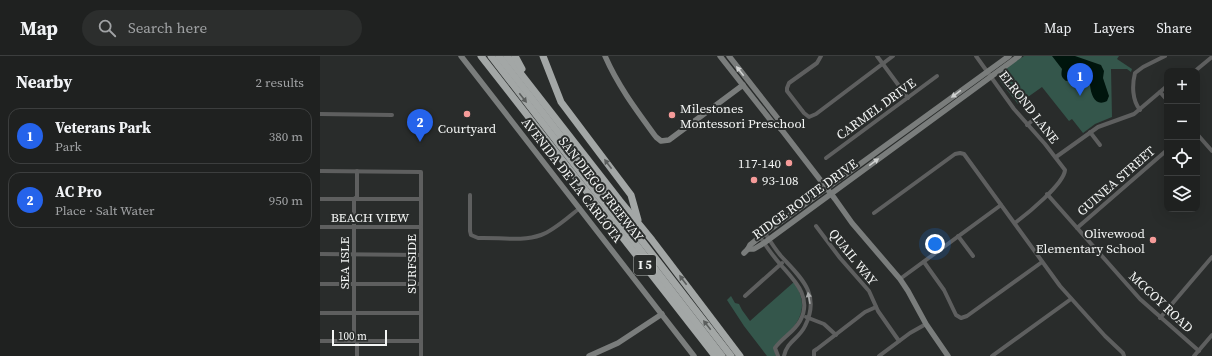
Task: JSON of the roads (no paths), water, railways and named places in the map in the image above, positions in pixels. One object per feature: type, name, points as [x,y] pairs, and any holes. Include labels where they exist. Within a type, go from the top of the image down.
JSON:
[{"type":"highway","name":"SAN DIEGO FREEWAY","points":[[481,56],[715,356]]},
{"type":"highway","points":[[491,56],[722,356]]},
{"type":"highway","points":[[499,56],[731,356]]},
{"type":"highway","name":"SAN DIEGO FREEWAY","points":[[507,56],[620,201],[639,223],[740,356]]},
{"type":"highway","points":[[515,56],[531,86]]},
{"type":"highway","points":[[543,56],[561,102],[631,195],[639,223]]},
{"type":"main road","name":"AVENIDA DE LA CARLOTA","points":[[461,56],[694,356]]},
{"type":"main road","points":[[605,56],[622,90],[656,137],[664,142],[669,140],[743,85],[752,85]]},
{"type":"main road","points":[[720,56],[772,122],[781,129],[852,223],[900,279],[926,324],[948,356]]},
{"type":"main road","points":[[729,56],[779,120],[781,129]]},
{"type":"main road","name":"RIDGE ROUTE DRIVE","points":[[990,74],[1009,56]]},
{"type":"main road","name":"RIDGE ROUTE DRIVE","points":[[829,191],[765,233],[750,245],[746,251],[754,249],[764,243],[829,191],[990,74],[1019,56]]},
{"type":"main road","points":[[589,356],[618,343],[662,314]]},
{"type":"street","points":[[821,56],[817,63],[789,83],[787,88],[790,95],[809,117],[816,114],[893,56]]},
{"type":"street","points":[[877,56],[908,98]]},
{"type":"street","name":"ELROND LANE","points":[[976,56],[1027,125],[1056,157],[1065,170],[1064,176],[1048,194]]},
{"type":"street","points":[[1140,110],[1136,105],[1134,97],[1135,73],[1143,67],[1165,56]]},
{"type":"street","points":[[1199,68],[1212,57]]},
{"type":"street","name":"CARMEL DRIVE","points":[[826,158],[937,76]]},
{"type":"street","points":[[1056,157],[1090,132],[1107,123],[1128,117],[1140,110],[1164,89]]},
{"type":"street","points":[[1160,92],[1164,97]]},
{"type":"street","points":[[320,114],[392,115]]},
{"type":"street","points":[[1027,125],[1039,115]]},
{"type":"street","points":[[1090,132],[1100,145]]},
{"type":"street","points":[[1200,137],[1212,151]]},
{"type":"street","points":[[874,213],[958,153],[961,153],[966,156],[1042,262],[1071,299],[1123,353],[1124,356]]},
{"type":"street","name":"GUINEA STREET","points":[[1077,228],[1164,153]]},
{"type":"street","points":[[320,171],[357,171]]},
{"type":"street","name":"SURFSIDE","points":[[357,171],[421,172],[421,356]]},
{"type":"street","name":"SEA ISLE","points":[[357,171],[357,197],[354,199],[354,338],[357,341],[357,356]]},
{"type":"street","points":[[470,194],[470,231],[471,235],[478,238],[530,238],[539,236],[551,230],[580,208]]},
{"type":"street","points":[[1015,223],[1030,212],[1048,194]]},
{"type":"street","name":"MCCOY ROAD","points":[[1048,194],[1126,284],[1160,318],[1199,351]]},
{"type":"street","points":[[320,199],[421,199]]},
{"type":"street","points":[[900,279],[1001,205]]},
{"type":"street","name":"QUAIL WAY","points":[[816,226],[840,258],[866,287],[876,307],[899,341]]},
{"type":"street","name":"BEACH VIEW","points":[[320,227],[421,227]]},
{"type":"street","points":[[765,233],[785,260],[798,273],[807,287],[810,304],[805,328],[787,345],[784,356]]},
{"type":"street","points":[[958,236],[973,256]]},
{"type":"street","points":[[760,237],[780,264],[797,282],[804,302],[803,315],[796,328],[778,343],[776,348],[778,356]]},
{"type":"street","points":[[320,254],[421,255]]},
{"type":"street","points":[[1160,318],[1212,257]]},
{"type":"street","points":[[745,296],[785,260]]},
{"type":"street","points":[[924,262],[944,290],[956,315],[959,318],[967,316],[1042,262]]},
{"type":"street","points":[[320,284],[421,284]]},
{"type":"street","points":[[992,356],[1071,299]]},
{"type":"street","points":[[813,355],[814,351],[865,312],[876,307]]},
{"type":"street","points":[[320,313],[421,313]]},
{"type":"street","points":[[803,315],[824,324],[836,335]]},
{"type":"street","points":[[879,356],[910,333],[926,324]]},
{"type":"street","points":[[1194,356],[1212,335]]},
{"type":"street","points":[[320,341],[421,341]]},
{"type":"place","name":"Veterans Park","points":[[1080,96]]},
{"type":"place","name":"Courtyard","points":[[467,114]]},
{"type":"place","name":"Milestones Montessori Preschool","points":[[672,115]]},
{"type":"place","name":"AC Pro","points":[[420,142]]},
{"type":"place","name":"117-140","points":[[789,163]]},
{"type":"place","name":"93-108","points":[[754,180]]},
{"type":"place","name":"Olivewood Elementary School","points":[[1153,240]]}]
